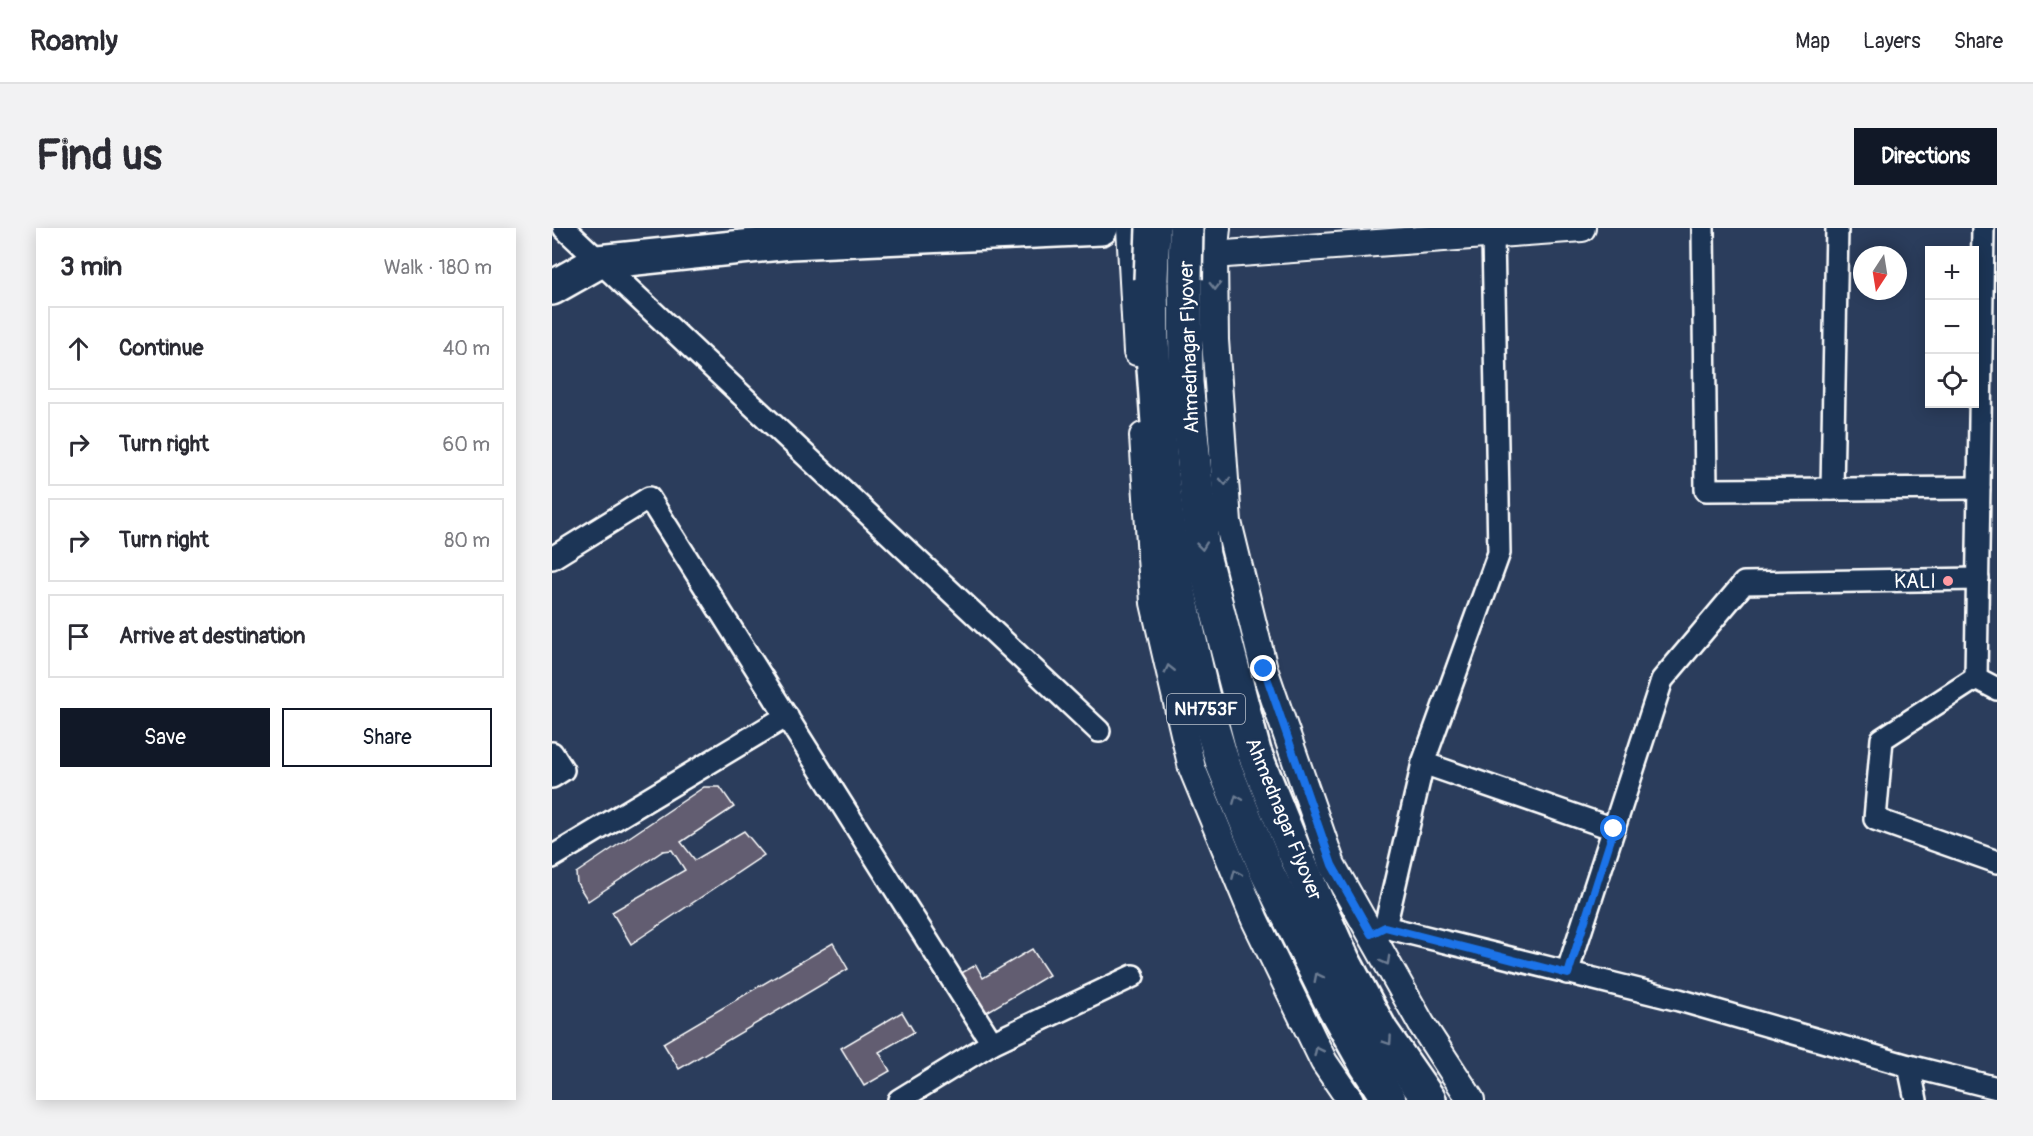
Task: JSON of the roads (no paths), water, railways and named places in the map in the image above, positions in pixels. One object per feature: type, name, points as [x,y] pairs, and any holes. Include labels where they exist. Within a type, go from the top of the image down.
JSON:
[{"type":"main road","points":[[552,288],[598,262],[790,242],[1101,228]]},
{"type":"main road","name":"Ahmednagar Flyover","points":[[1153,228],[1141,272],[1153,352],[1161,464],[1171,557],[1202,694],[1223,764],[1267,872],[1329,999],[1389,1100]]},
{"type":"main road","name":"Ahmednagar Flyover","points":[[1186,228],[1186,382],[1203,555],[1254,752],[1294,852],[1343,960],[1381,1031],[1429,1100]]},
{"type":"street","points":[[564,228],[1099,731]]},
{"type":"street","points":[[1130,228],[1141,272],[1154,603],[1192,768],[1260,930],[1324,1062],[1350,1100]]},
{"type":"street","points":[[1216,228],[1215,340],[1228,522],[1264,669],[1332,865],[1378,930],[1422,1025],[1471,1100]]},
{"type":"street","points":[[1141,272],[1214,255],[1582,228]]},
{"type":"street","points":[[1703,228],[1706,490],[1979,488]]},
{"type":"street","points":[[1832,489],[1837,228]]},
{"type":"street","points":[[1976,678],[1983,228]]},
{"type":"street","points":[[1378,930],[1423,763],[1499,553],[1493,236]]},
{"type":"street","points":[[552,558],[649,498],[992,1042]]},
{"type":"street","points":[[1568,974],[1662,680],[1744,583],[1978,579]]},
{"type":"street","points":[[1976,678],[1997,689]]},
{"type":"street","points":[[1976,678],[1882,739],[1875,819],[1997,862]]},
{"type":"street","points":[[552,857],[787,716]]},
{"type":"street","points":[[552,753],[563,770],[552,777]]},
{"type":"street","points":[[1423,763],[1614,829]]},
{"type":"street","points":[[1378,930],[1679,1000],[1910,1066],[1997,1088]]},
{"type":"street","points":[[899,1100],[992,1042],[1133,976]]},
{"type":"street","points":[[1910,1066],[1916,1100]]},
{"type":"place","name":"KALI","points":[[1948,581]]}]
